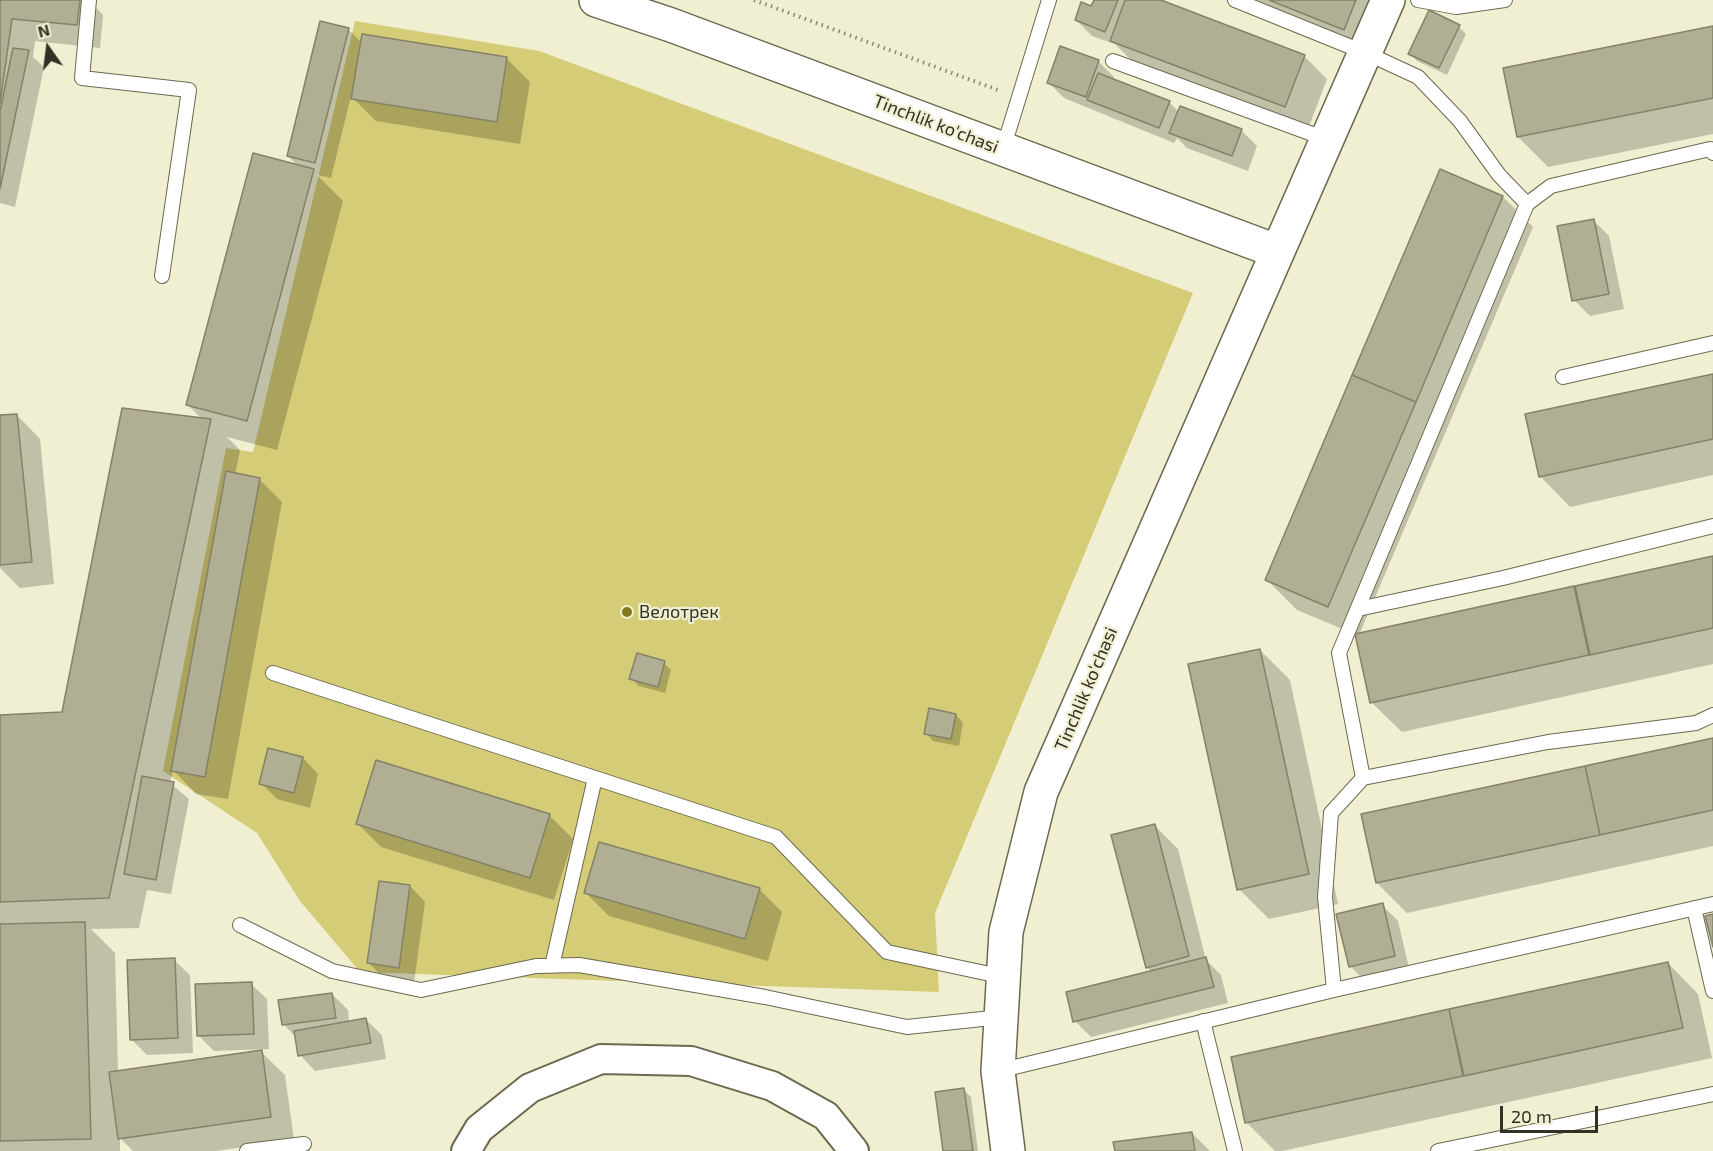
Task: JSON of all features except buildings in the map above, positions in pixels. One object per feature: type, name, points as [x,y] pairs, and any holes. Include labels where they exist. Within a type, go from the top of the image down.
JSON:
[{"type":"street","name":"Tinchlik ko'chasi","points":[[596,0],[682,29],[1276,251]]},
{"type":"street","name":"Tinchlik ko'chasi","points":[[1008,1151],[998,1071],[1006,932],[1041,792],[1276,251],[1388,0]]},
{"type":"street","points":[[466,1151],[479,1129],[530,1088],[602,1059],[691,1061],[772,1086],[826,1116],[854,1151]]},
{"type":"lane","points":[[89,0],[82,78],[189,90],[162,276]]},
{"type":"lane","points":[[1003,149],[1049,0]]},
{"type":"lane","points":[[1235,0],[1366,52],[1418,77],[1460,121],[1499,175],[1527,204]]},
{"type":"lane","points":[[1418,0],[1456,7],[1505,0]]},
{"type":"lane","points":[[1113,61],[1326,138]]},
{"type":"lane","points":[[1363,778],[1339,653],[1527,204],[1551,186],[1710,149],[1713,153]]},
{"type":"lane","points":[[1563,377],[1713,343]]},
{"type":"lane","points":[[1358,609],[1503,578],[1713,526]]},
{"type":"lane","points":[[273,673],[776,837],[887,952],[1004,977]]},
{"type":"lane","points":[[1334,990],[1325,897],[1332,813],[1363,778],[1548,742],[1696,723],[1713,715]]},
{"type":"lane","points":[[552,966],[595,778]]},
{"type":"lane","points":[[998,1071],[1334,990],[1713,904]]},
{"type":"lane","points":[[1694,908],[1713,991]]},
{"type":"lane","points":[[240,925],[332,971],[421,990],[536,966],[579,965],[765,997],[907,1028],[1001,1017]]},
{"type":"lane","points":[[1203,1021],[1235,1151]]},
{"type":"lane","points":[[1438,1151],[1713,1094]]},
{"type":"lane","points":[[247,1151],[304,1144]]},
{"type":"path","points":[[754,0],[956,72],[1019,99]]},
{"type":"shaded area","name":"Велотрек","points":[[355,21],[539,51],[1193,293],[935,913],[939,992],[360,972],[300,901],[257,833],[163,771],[226,448],[253,452]]},
{"type":"place","name":"Велотрек","points":[[627,612]]}]
